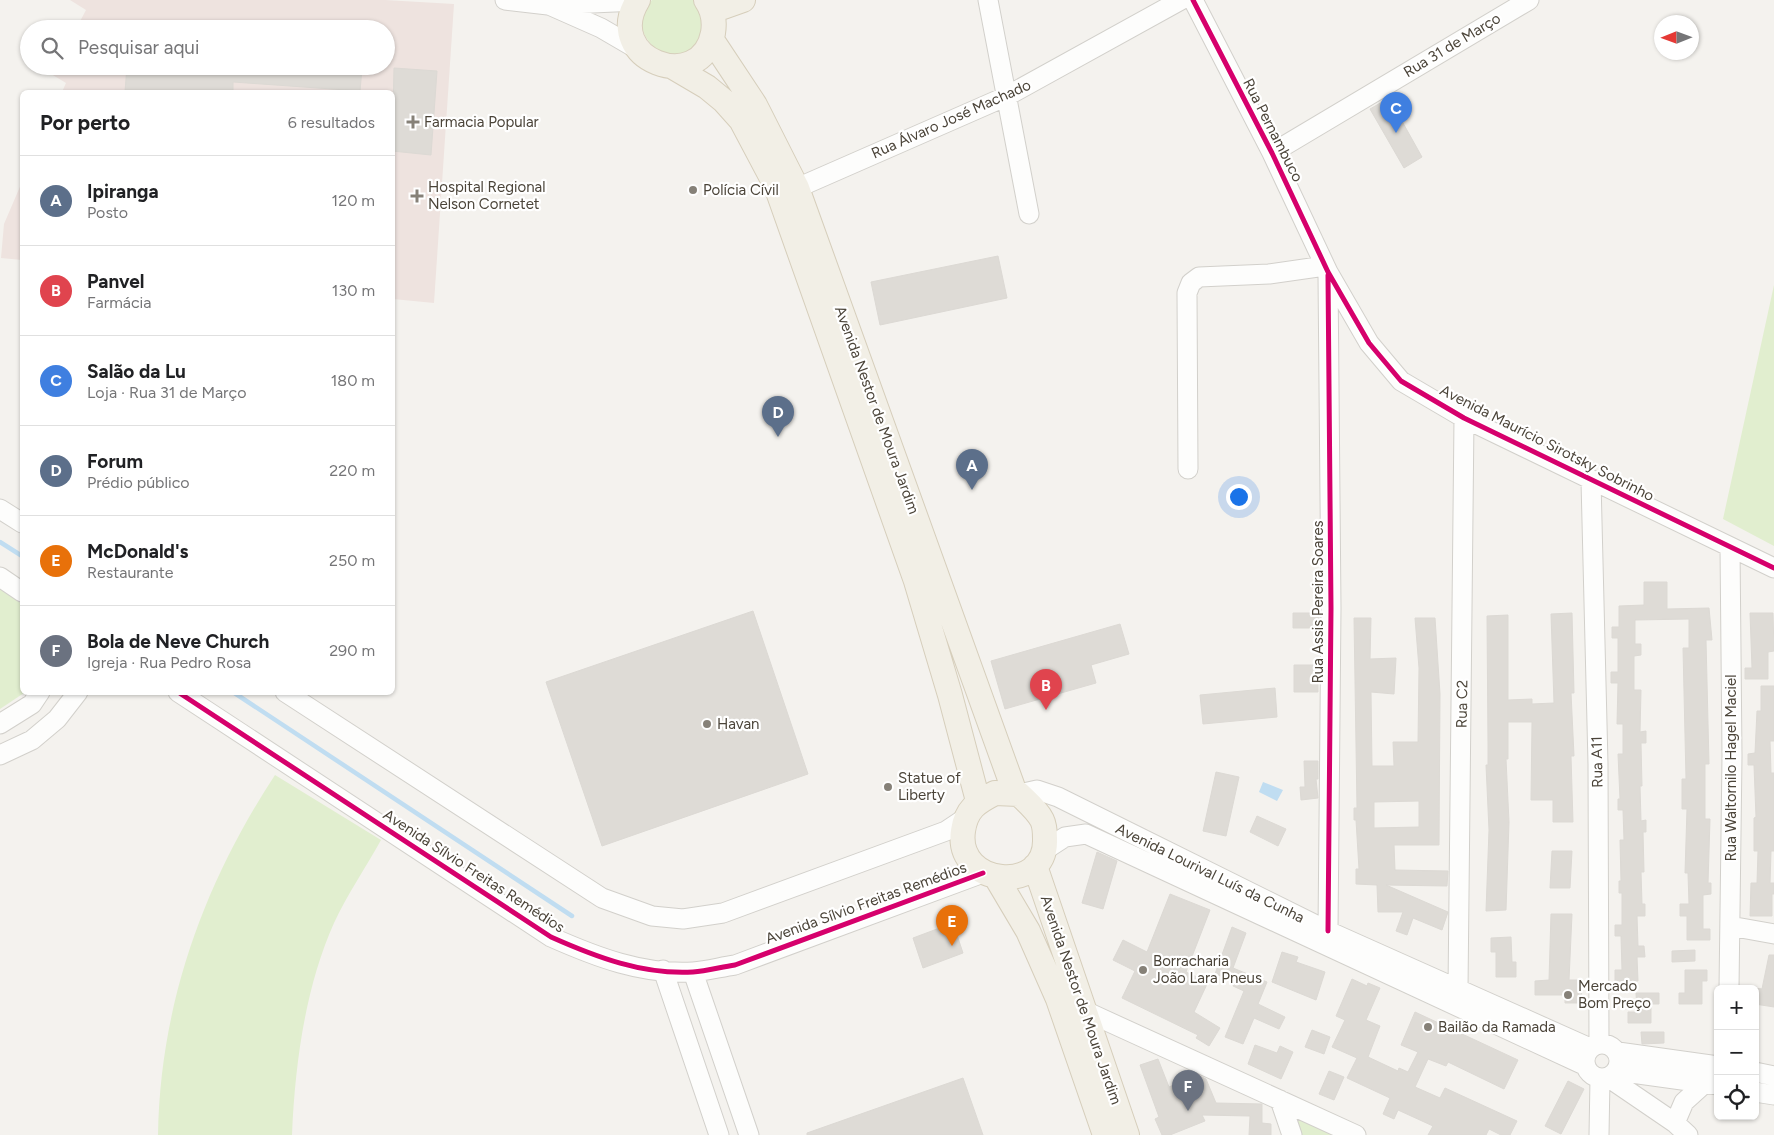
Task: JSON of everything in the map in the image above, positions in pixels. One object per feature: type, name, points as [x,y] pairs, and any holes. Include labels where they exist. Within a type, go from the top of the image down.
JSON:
[{"type":"main road","points":[[637,0],[631,14],[630,26],[637,48]]},
{"type":"main road","points":[[673,67],[687,64],[699,57],[712,40],[714,25],[709,5],[743,0]]},
{"type":"main road","name":"Avenida Nestor de Moura Jardim","points":[[712,40],[755,105],[797,188],[862,397],[950,695],[971,810],[962,839],[968,859],[989,875],[1028,931],[1054,988],[1104,1135]]},
{"type":"main road","name":"Avenida Nestor de Moura Jardim","points":[[637,48],[653,62],[673,67],[707,87],[724,101],[741,120],[776,186],[862,397],[1017,794],[1043,821],[1040,858],[1086,1011],[1127,1135]]},
{"type":"main road","points":[[971,810],[995,793],[1017,794]]},
{"type":"main road","points":[[989,875],[1016,877],[1040,858]]},
{"type":"street","points":[[506,0],[548,5],[637,0]]},
{"type":"street","points":[[988,0],[1029,214]]},
{"type":"street","name":"Rua Álvaro José Machado","points":[[797,188],[1007,96],[1181,0]]},
{"type":"street","name":"Rua Pernambuco","points":[[1193,0],[1272,153],[1327,269]]},
{"type":"street","name":"Rua 31 de Março","points":[[1272,153],[1529,0]]},
{"type":"street","points":[[548,5],[601,28],[637,48]]},
{"type":"street","points":[[1188,469],[1188,293],[1191,283],[1199,277],[1327,269]]},
{"type":"street","name":"Avenida Maurício Sirotsky Sobrinho","points":[[1327,269],[1369,343],[1401,381],[1464,418],[1774,568]]},
{"type":"street","name":"Rua Assis Pereira Soares","points":[[1327,269],[1331,608],[1328,931]]},
{"type":"street","name":"Rua C2","points":[[1458,990],[1464,418]]},
{"type":"street","name":"Rua A11","points":[[1591,481],[1598,764],[1592,1053]]},
{"type":"street","points":[[0,509],[20,522]]},
{"type":"street","name":"Rua Waltornilo Hagel Maciel","points":[[1729,985],[1732,746],[1730,547]]},
{"type":"street","points":[[0,577],[20,591]]},
{"type":"street","points":[[0,724],[32,704],[38,695]]},
{"type":"street","points":[[0,755],[32,740],[57,718],[76,695]]},
{"type":"street","name":"Avenida Sílvio Freitas Remédios","points":[[183,695],[551,937],[592,956],[628,966],[693,972],[735,965],[989,875]]},
{"type":"street","points":[[290,695],[602,898],[652,916],[682,919],[724,914],[946,831],[971,810]]},
{"type":"street","name":"Avenida Lourival Luís da Cunha","points":[[1017,794],[1038,790],[1058,797],[1328,931],[1592,1053]]},
{"type":"street","name":"Avenida Lourival Luís da Cunha","points":[[1040,858],[1066,837],[1086,834],[1592,1053]]},
{"type":"street","points":[[1730,926],[1774,934]]},
{"type":"street","points":[[663,970],[719,1135]]},
{"type":"street","points":[[693,972],[749,1135]]},
{"type":"street","points":[[1086,1011],[1356,1135]]},
{"type":"street","name":"Avenida Lourival Luís da Cunha","points":[[1592,1053],[1606,1044],[1618,1052],[1714,1065]]},
{"type":"street","points":[[1599,1135],[1609,1076],[1620,1061],[1618,1052]]},
{"type":"street","name":"Avenida Lourival Luís da Cunha","points":[[1592,1053],[1591,1075],[1609,1076],[1681,1129]]},
{"type":"street","points":[[1759,1073],[1774,1076]]},
{"type":"street","points":[[1609,1076],[1711,1084]]},
{"type":"street","points":[[1681,1129],[1684,1102],[1711,1084]]},
{"type":"street","points":[[1759,1093],[1774,1095]]},
{"type":"street","points":[[1280,1100],[1292,1135]]},
{"type":"shaded area","name":"Hospital Regional Nelson Cornetet","points":[[70,0],[385,0],[454,4],[434,303],[395,299],[395,90],[63,90],[66,83],[53,75],[395,75],[395,20],[81,20],[86,10]]},
{"type":"shaded area","points":[[20,187],[20,260],[1,258],[4,224]]},
{"type":"green space","points":[[652,0],[698,0],[707,16],[700,45],[682,55],[661,51],[653,46],[644,32],[642,24],[646,8]]},
{"type":"green space","points":[[1774,285],[1774,546],[1723,519]]},
{"type":"green space","points":[[0,589],[20,603],[21,695],[0,709]]},
{"type":"green space","points":[[275,775],[381,840],[334,923],[316,974],[303,1027],[293,1108],[292,1135],[158,1135],[161,1086],[167,1039],[177,992],[191,946],[207,902],[227,858]]},
{"type":"green space","points":[[1292,1115],[1337,1135],[1300,1135]]},
{"type":"water","points":[[1263,782],[1283,790],[1277,801],[1259,792]]},
{"type":"building","name":"Farmacia Popular","points":[[395,68],[437,71],[431,155],[395,151],[395,90],[393,90]]},
{"type":"building","points":[[126,75],[361,75],[360,90],[233,82],[233,90],[125,90]]},
{"type":"building","points":[[1389,98],[1422,157],[1404,168],[1370,109]]},
{"type":"building","points":[[998,256],[1007,298],[880,325],[871,282]]},
{"type":"building","points":[[1644,582],[1667,582],[1667,609],[1709,608],[1712,640],[1706,640],[1709,764],[1705,764],[1705,819],[1710,819],[1708,883],[1711,883],[1711,894],[1703,895],[1703,929],[1710,929],[1710,940],[1687,940],[1687,916],[1680,916],[1680,904],[1689,904],[1688,873],[1685,873],[1687,809],[1682,809],[1682,779],[1686,779],[1683,648],[1689,648],[1689,619],[1635,620],[1635,644],[1641,644],[1641,655],[1634,656],[1634,690],[1641,690],[1640,732],[1646,731],[1646,743],[1641,743],[1642,786],[1640,786],[1641,821],[1646,820],[1646,832],[1643,832],[1644,872],[1641,872],[1642,904],[1645,904],[1645,916],[1637,916],[1638,946],[1644,946],[1645,957],[1637,957],[1638,981],[1615,981],[1615,970],[1622,970],[1621,936],[1615,936],[1615,925],[1622,925],[1622,893],[1619,893],[1619,881],[1621,881],[1620,840],[1624,840],[1623,810],[1618,810],[1618,799],[1620,799],[1618,754],[1623,754],[1623,724],[1617,724],[1618,683],[1611,683],[1611,672],[1618,672],[1618,638],[1612,638],[1612,627],[1619,627],[1619,606],[1644,605]]},
{"type":"building","points":[[753,611],[808,774],[602,846],[546,682]]},
{"type":"building","points":[[1293,613],[1319,613],[1319,628],[1293,628]]},
{"type":"building","points":[[1572,613],[1574,693],[1571,693],[1574,756],[1571,756],[1573,822],[1553,822],[1553,800],[1531,800],[1532,722],[1508,722],[1508,759],[1506,759],[1509,822],[1506,910],[1486,911],[1489,830],[1486,765],[1488,765],[1487,616],[1508,615],[1508,700],[1532,699],[1532,704],[1554,703],[1551,614]]},
{"type":"building","points":[[1750,613],[1773,613],[1774,651],[1768,652],[1768,679],[1745,679],[1745,668],[1752,668]]},
{"type":"building","points":[[1354,618],[1371,618],[1370,659],[1396,658],[1394,694],[1371,692],[1372,766],[1394,766],[1393,742],[1418,742],[1419,668],[1415,618],[1435,618],[1440,694],[1439,845],[1394,845],[1395,870],[1448,871],[1447,886],[1386,885],[1448,912],[1442,930],[1413,918],[1407,935],[1396,931],[1403,912],[1378,912],[1377,885],[1356,884],[1356,869],[1359,869],[1354,808],[1357,808]],"holes":[[[1419,801],[1419,827],[1374,828],[1374,802]]]},
{"type":"building","points":[[1120,624],[1129,654],[1091,665],[1096,683],[1005,709],[991,661]]},
{"type":"building","points":[[1294,665],[1318,665],[1318,692],[1294,692]]},
{"type":"building","points":[[1761,686],[1774,686],[1774,741],[1770,741],[1771,773],[1774,773],[1774,851],[1771,851],[1770,883],[1774,883],[1774,894],[1772,894],[1772,916],[1750,916],[1751,883],[1757,883],[1758,851],[1754,851],[1754,818],[1756,817],[1754,765],[1748,765],[1748,754],[1755,753],[1757,711],[1761,711]]},
{"type":"building","points":[[1275,688],[1277,717],[1203,724],[1200,695]]},
{"type":"building","points":[[1304,761],[1318,761],[1318,779],[1316,779],[1318,798],[1301,800],[1300,787],[1305,787]]},
{"type":"building","points":[[1216,772],[1239,777],[1226,836],[1203,831]]},
{"type":"building","points":[[1257,816],[1286,829],[1278,846],[1250,832]]},
{"type":"building","points":[[1552,851],[1572,851],[1570,888],[1550,888]]},
{"type":"building","points":[[1097,852],[1117,861],[1103,909],[1082,903]]},
{"type":"building","points":[[1170,894],[1210,910],[1186,972],[1208,982],[1194,1012],[1220,1028],[1209,1046],[1196,1038],[1198,1035],[1122,998],[1135,971],[1113,960],[1123,940],[1147,952]]},
{"type":"building","points":[[1551,914],[1572,914],[1569,980],[1581,980],[1582,1003],[1565,1003],[1565,995],[1535,995],[1535,981],[1549,980]]},
{"type":"building","points":[[953,923],[963,953],[923,968],[913,938]]},
{"type":"building","points":[[1232,927],[1246,933],[1233,968],[1267,982],[1258,1004],[1285,1017],[1279,1029],[1254,1018],[1243,1044],[1225,1037],[1244,991],[1233,986],[1235,981],[1215,974]]},
{"type":"building","points":[[1511,937],[1512,962],[1516,962],[1516,977],[1496,977],[1496,952],[1491,952],[1491,938]]},
{"type":"building","points":[[1695,950],[1695,961],[1672,962],[1672,951]]},
{"type":"building","points":[[1282,952],[1298,957],[1296,962],[1325,972],[1316,1000],[1272,982]]},
{"type":"building","points":[[1769,955],[1774,955],[1774,1007],[1759,1005],[1759,989],[1762,989]]},
{"type":"building","points":[[1685,970],[1707,970],[1707,981],[1702,981],[1702,1004],[1679,1004],[1679,993],[1685,993]]},
{"type":"building","points":[[1352,979],[1367,986],[1368,983],[1380,988],[1366,1020],[1380,1026],[1368,1057],[1398,1071],[1399,1068],[1408,1072],[1418,1052],[1401,1045],[1415,1012],[1518,1060],[1504,1089],[1448,1062],[1446,1066],[1428,1059],[1415,1087],[1440,1098],[1445,1088],[1517,1121],[1510,1135],[1501,1135],[1489,1129],[1486,1135],[1428,1135],[1433,1126],[1398,1110],[1394,1119],[1383,1114],[1390,1098],[1347,1078],[1357,1058],[1332,1047],[1345,1020],[1336,1016]]},
{"type":"building","points":[[1636,993],[1659,993],[1659,1004],[1651,1004],[1651,1023],[1628,1023],[1628,1012],[1637,1012]]},
{"type":"building","points":[[1312,1030],[1330,1037],[1324,1054],[1305,1047]]},
{"type":"building","points":[[1641,1032],[1664,1032],[1664,1043],[1642,1044]]},
{"type":"building","points":[[1255,1045],[1277,1053],[1280,1046],[1293,1052],[1281,1079],[1248,1064]]},
{"type":"building","points":[[1158,1059],[1169,1087],[1198,1075],[1206,1079],[1216,1103],[1262,1104],[1262,1123],[1271,1124],[1271,1135],[1249,1135],[1250,1116],[1202,1115],[1205,1121],[1170,1135],[1162,1135],[1155,1119],[1159,1117],[1140,1065]]},
{"type":"building","points":[[1329,1071],[1344,1077],[1334,1100],[1319,1094]]},
{"type":"building","points":[[963,1078],[983,1135],[807,1135],[807,1133]]},
{"type":"building","points":[[1568,1081],[1584,1089],[1561,1134],[1545,1126]]},
{"type":"waterway","points":[[0,542],[20,555]]},
{"type":"waterway","points":[[238,695],[572,916]]},
{"type":"cycle path","points":[[1193,0],[1272,153],[1328,272],[1369,343],[1401,381],[1464,418],[1774,568]]},
{"type":"cycle path","points":[[1328,275],[1331,608],[1328,931]]},
{"type":"cycle path","points":[[183,695],[551,937],[603,958],[638,968],[656,971],[693,972],[735,965],[983,873]]},
{"type":"place","name":"Farmacia Popular","points":[[413,122]]},
{"type":"place","name":"Salão da Lu","points":[[1396,133]]},
{"type":"place","name":"Polícia Cívil","points":[[693,190]]},
{"type":"place","name":"Hospital Regional Nelson Cornetet","points":[[417,196]]},
{"type":"place","name":"Forum","points":[[778,437]]},
{"type":"place","name":"Ipiranga","points":[[972,490]]},
{"type":"place","name":"Panvel","points":[[1046,710]]},
{"type":"place","name":"Havan","points":[[707,724]]},
{"type":"place","name":"Statue of Liberty","points":[[888,787]]},
{"type":"place","name":"McDonald's","points":[[952,946]]},
{"type":"place","name":"Borracharia João Lara Pneus","points":[[1143,970]]},
{"type":"place","name":"Mercado Bom Preço","points":[[1568,995]]},
{"type":"place","name":"Bailão da Ramada","points":[[1428,1027]]},
{"type":"place","name":"Bola de Neve Church","points":[[1188,1111]]}]
